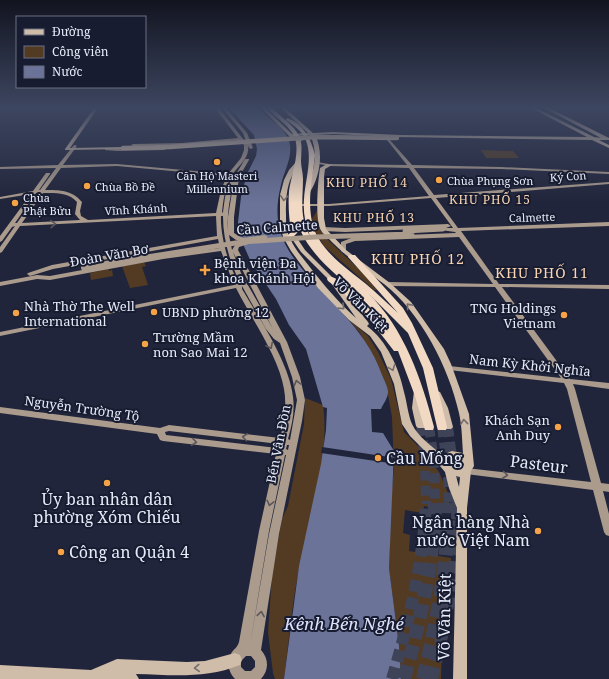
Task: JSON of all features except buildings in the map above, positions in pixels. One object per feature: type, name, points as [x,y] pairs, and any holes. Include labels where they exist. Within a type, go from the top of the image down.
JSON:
[{"type":"highway","name":"Võ Văn Kiệt","points":[[296,140],[301,180],[298,205],[295,210],[301,235],[312,251],[385,320],[399,342],[425,407],[425,426]]},
{"type":"highway","points":[[305,140],[312,141]]},
{"type":"highway","name":"Võ Văn Kiệt","points":[[312,141],[308,191],[309,226],[312,234],[323,248],[383,303],[413,333]]},
{"type":"highway","points":[[293,237],[295,232],[291,207],[295,174],[298,163]]},
{"type":"highway","name":"Võ Văn Kiệt","points":[[352,256],[404,316],[413,333]]},
{"type":"highway","points":[[331,279],[343,289],[368,316],[390,344],[406,360]]},
{"type":"highway","points":[[384,293],[388,284]]},
{"type":"highway","points":[[413,333],[423,356],[445,427]]},
{"type":"main road","points":[[71,148],[76,140]]},
{"type":"main road","points":[[1,239],[34,192],[77,140]]},
{"type":"main road","points":[[71,148],[150,150],[232,142],[239,140]]},
{"type":"main road","points":[[242,140],[244,143]]},
{"type":"main road","name":"Bến Vân Đồn","points":[[248,140],[251,147],[251,154],[237,179],[233,179],[222,215],[218,223],[220,237],[229,268],[287,380],[290,401],[288,447],[255,652]]},
{"type":"main road","points":[[106,149],[252,140]]},
{"type":"main road","points":[[312,141],[317,140]]},
{"type":"main road","points":[[385,140],[389,140],[410,166],[431,197],[567,381],[571,389],[609,532]]},
{"type":"main road","points":[[556,140],[605,141]]},
{"type":"main road","name":"Võ Văn Kiệt","points":[[308,191],[313,183],[317,163],[312,141]]},
{"type":"main road","points":[[71,148],[232,142],[244,143]]},
{"type":"main road","name":"Bến Vân Đồn","points":[[238,656],[246,642],[264,532],[301,400],[296,376],[283,342],[272,335],[240,279],[225,237],[220,207],[228,177],[241,162],[247,151],[244,143]]},
{"type":"main road","points":[[117,146],[124,148]]},
{"type":"main road","name":"Võ Văn Kiệt","points":[[298,163],[292,170],[287,180],[283,195],[283,224],[286,237],[293,250],[321,286],[352,318],[373,334],[385,352],[392,367],[407,424],[420,442],[447,467],[462,508]]},
{"type":"main road","points":[[317,163],[329,165],[514,168],[609,173]]},
{"type":"main road","points":[[323,228],[321,218],[321,177],[323,168],[329,165]]},
{"type":"main road","points":[[0,251],[17,225],[42,192],[56,167]]},
{"type":"main road","points":[[0,168],[118,167],[228,177]]},
{"type":"main road","points":[[316,172],[321,177]]},
{"type":"main road","points":[[237,179],[231,217],[231,232],[233,237],[243,239]]},
{"type":"main road","name":"Ký Con","points":[[298,205],[337,204],[609,183]]},
{"type":"main road","points":[[0,198],[34,192],[57,191],[75,196],[80,202],[77,210],[79,218],[73,223]]},
{"type":"main road","points":[[203,216],[220,207]]},
{"type":"main road","name":"Vĩnh Khánh","points":[[10,226],[222,215]]},
{"type":"main road","points":[[203,216],[218,223]]},
{"type":"main road","name":"Vĩnh Khánh","points":[[79,218],[88,222]]},
{"type":"main road","name":"Calmette","points":[[358,238],[456,230],[609,224]]},
{"type":"main road","name":"Võ Văn Kiệt","points":[[323,228],[344,251],[388,284],[418,316],[440,349],[449,368],[464,414],[467,466],[462,508],[460,679]]},
{"type":"main road","name":"Calmette","points":[[323,228],[456,230]]},
{"type":"main road","points":[[344,251],[343,243],[358,238],[355,229]]},
{"type":"main road","name":"Cầu Calmette","points":[[38,275],[206,244],[243,239],[456,230]]},
{"type":"main road","name":"Đoàn Văn Bơ","points":[[0,284],[38,275],[52,267],[220,237]]},
{"type":"main road","points":[[293,237],[303,251],[331,279]]},
{"type":"main road","name":"Cầu Calmette","points":[[83,267],[185,250],[293,237]]},
{"type":"main road","points":[[1,239],[8,238]]},
{"type":"main road","points":[[250,242],[239,245],[235,250],[283,342]]},
{"type":"main road","name":"Đoàn Văn Bơ","points":[[0,279],[38,275],[50,278],[163,257],[223,248]]},
{"type":"main road","points":[[388,284],[609,287]]},
{"type":"main road","points":[[0,334],[238,286]]},
{"type":"main road","points":[[368,316],[373,334]]},
{"type":"main road","name":"Nam Kỳ Khởi Nghĩa","points":[[449,368],[609,386]]},
{"type":"main road","name":"Nguyễn Trường Tộ","points":[[0,410],[160,431],[163,438],[288,447]]},
{"type":"main road","points":[[452,455],[460,456],[467,466],[459,473],[447,467],[446,457],[452,455]]},
{"type":"main road","name":"Pasteur","points":[[467,466],[609,488]]},
{"type":"main road","points":[[91,676],[117,666],[187,669],[205,668],[238,656],[246,651],[255,652],[260,658],[261,666],[257,677],[244,678],[239,676],[234,667],[238,656]]},
{"type":"main road","points":[[0,672],[125,678]]},
{"type":"green space","points":[[481,150],[513,151],[519,158],[486,158]]},
{"type":"green space","points":[[318,209],[320,230],[329,241],[361,271],[377,290],[374,290],[324,246],[315,231],[312,219]]},
{"type":"green space","points":[[144,262],[146,266],[142,267],[148,285],[130,288],[122,266]]},
{"type":"green space","points":[[109,269],[109,271],[112,270],[113,276],[91,280],[90,273]]},
{"type":"green space","points":[[347,318],[368,336],[378,352],[391,379],[404,432],[423,451],[439,472],[448,493],[450,511],[424,506],[423,513],[405,510],[403,533],[410,535],[409,551],[451,558],[450,582],[443,610],[441,679],[401,679],[399,646],[389,568],[391,498],[394,468],[392,417],[387,389],[360,333]]},
{"type":"green space","points":[[305,398],[323,405],[324,445],[322,465],[297,578],[284,679],[275,679],[268,632],[272,575],[282,519],[288,506],[304,424]]},
{"type":"water","name":"Kênh Bến Nghé","points":[[255,140],[289,140],[290,156],[282,179],[278,205],[278,223],[283,240],[293,257],[305,272],[365,341],[375,357],[387,388],[387,396],[381,409],[371,409],[372,432],[383,433],[394,451],[389,568],[399,646],[401,679],[284,679],[299,566],[321,464],[326,430],[327,408],[323,407],[306,349],[289,325],[276,299],[251,262],[239,235],[238,222],[241,197],[247,174],[256,156],[257,149]]},
{"type":"pier","points":[[322,447],[396,458],[396,464],[321,453]]},
{"type":"tunnel","points":[[421,426],[425,459],[426,503]]},
{"type":"tunnel","points":[[429,427],[434,460],[435,503]]},
{"type":"tunnel","points":[[442,427],[447,464]]},
{"type":"tunnel","points":[[448,427],[455,479]]},
{"type":"tunnel","points":[[448,477],[449,503]]},
{"type":"tunnel","points":[[432,679],[447,614],[454,570],[457,496]]},
{"type":"tunnel","points":[[392,679],[414,592],[422,548],[426,503]]},
{"type":"tunnel","points":[[404,679],[429,570],[435,503]]},
{"type":"tunnel","points":[[423,679],[441,592],[449,503]]},
{"type":"place","name":"Căn Hộ Masteri Millennium","points":[[217,162]]},
{"type":"place","name":"Chùa Phụng Sơn","points":[[439,180]]},
{"type":"place","name":"Chùa Bồ Đề","points":[[87,186]]},
{"type":"place","name":"Chùa Phật Bửu","points":[[15,203]]},
{"type":"place","name":"Bệnh viện Đa khoa Khánh Hội","points":[[205,270]]},
{"type":"place","name":"UBND phường 12","points":[[154,312]]},
{"type":"place","name":"Nhà Thờ The Well International","points":[[16,313]]},
{"type":"place","name":"TNG Holdings Vietnam","points":[[564,315]]},
{"type":"place","name":"Trường Mầm non Sao Mai 12","points":[[145,344]]},
{"type":"place","name":"Khách Sạn Anh Duy","points":[[558,427]]},
{"type":"place","name":"Cầu Mống","points":[[378,458]]},
{"type":"place","name":"Ủy ban nhân dân phường Xóm Chiếu","points":[[107,483]]},
{"type":"place","name":"Ngân hàng Nhà nước Việt Nam","points":[[538,531]]},
{"type":"place","name":"Công an Quận 4","points":[[61,552]]},
{"type":"district","name":"KHU PHỐ 14","points":[[367,182]]},
{"type":"district","name":"KHU PHỐ 15","points":[[490,199]]},
{"type":"district","name":"KHU PHỐ 13","points":[[374,217]]},
{"type":"district","name":"KHU PHỐ 12","points":[[418,258]]},
{"type":"district","name":"KHU PHỐ 11","points":[[542,272]]}]
